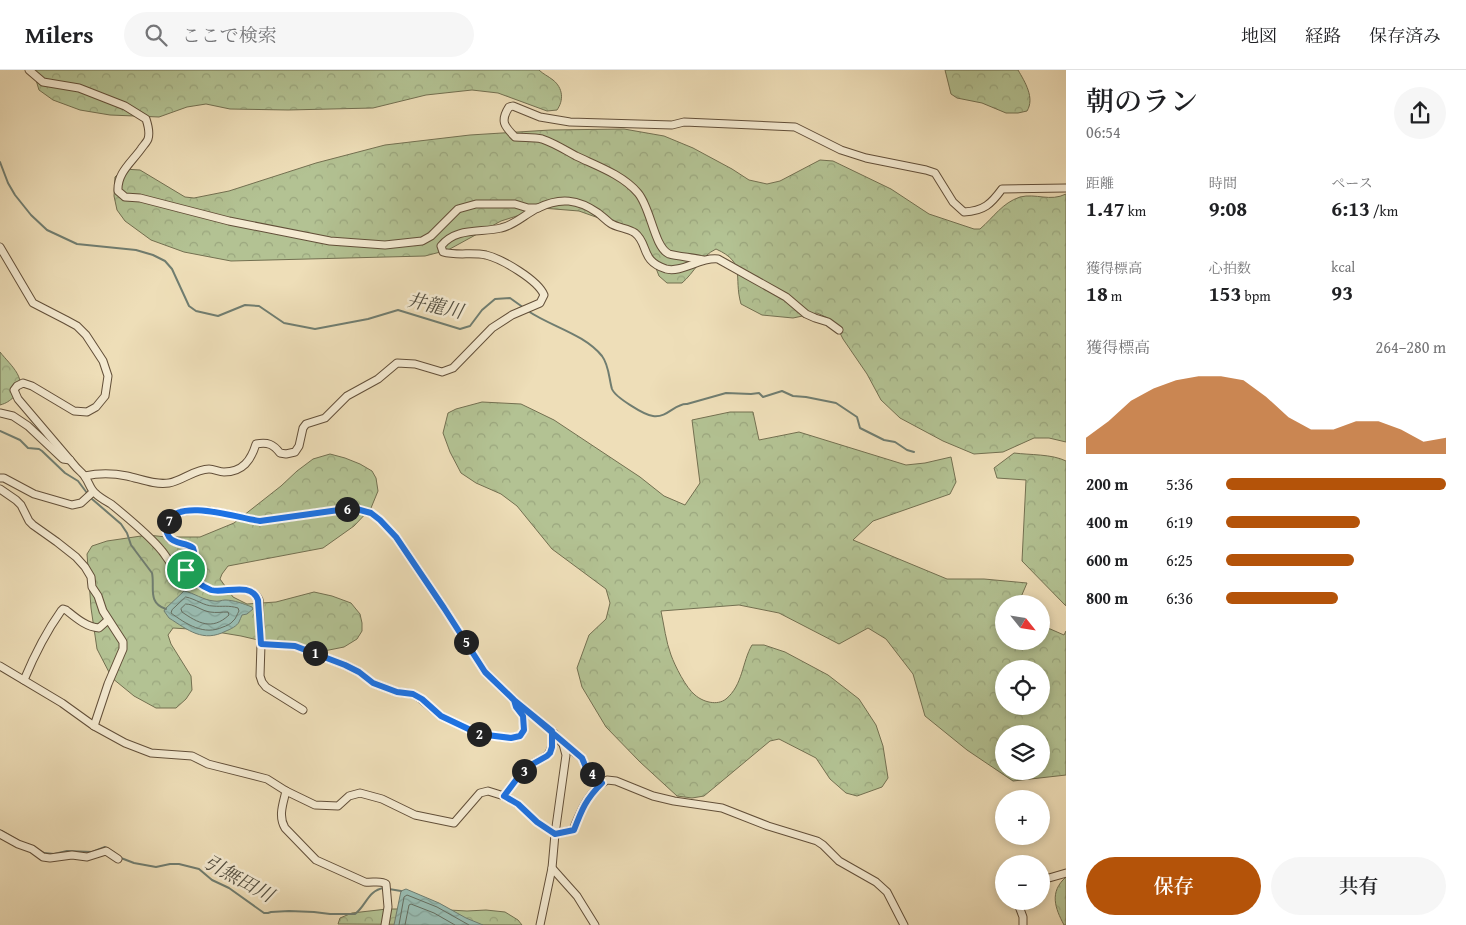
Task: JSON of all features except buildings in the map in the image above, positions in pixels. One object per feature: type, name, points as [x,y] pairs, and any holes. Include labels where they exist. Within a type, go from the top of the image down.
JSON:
[{"type":"street","points":[[29,70],[43,82],[79,88],[125,106],[146,119],[149,129],[148,139],[121,175],[118,183],[118,191],[125,197],[140,198],[229,221],[330,241],[385,245],[422,241],[431,236],[458,209],[476,204],[515,204],[528,208],[538,208]]},
{"type":"street","points":[[703,260],[669,254],[662,248],[657,240],[651,218],[641,196],[628,183],[550,142],[532,137],[515,137],[506,128],[504,120],[504,115],[509,107],[513,106],[540,117],[570,122],[672,125],[684,122],[795,126],[841,150],[866,158],[926,170],[935,174],[953,202],[964,212],[972,212],[986,207],[1002,189],[1066,188]]},
{"type":"street","points":[[85,476],[96,473],[125,475],[157,483],[171,483],[208,469],[232,472],[247,464],[256,444],[266,442],[274,445],[280,453],[295,452],[300,446],[303,428],[306,424],[325,418],[347,396],[378,379],[397,364],[415,364],[442,372],[453,368],[492,328],[512,315],[540,303],[544,295],[535,283],[508,264],[486,255],[450,254],[443,252],[441,246],[445,240],[468,231],[501,229],[514,224],[538,208],[567,200],[578,202],[598,213],[611,224],[634,233],[639,238],[650,260],[669,270],[710,258],[718,259],[786,297],[806,314],[828,322],[839,330]]},
{"type":"street","points":[[0,247],[33,303],[77,326],[86,335],[103,361],[108,376],[105,396],[96,407],[87,412],[74,411],[32,386],[23,383],[14,390],[18,399],[85,476],[93,492],[112,505],[140,530],[162,551],[172,565],[186,570],[192,579],[212,590],[239,589],[253,592],[257,596],[261,644],[260,676],[262,682],[266,687],[303,710]]},
{"type":"street","points":[[0,413],[13,416],[28,426],[63,459],[70,460]]},
{"type":"street","points":[[0,478],[4,478],[34,494],[72,505],[81,503],[93,492]]},
{"type":"street","points":[[0,489],[21,505],[33,525],[76,557],[85,567],[103,611],[121,637],[123,646],[94,726]]},
{"type":"street","points":[[186,570],[192,564],[194,558],[193,548],[187,544],[172,540],[167,529],[170,518],[185,511],[230,514],[249,520],[260,521],[353,508],[371,513],[396,537],[485,672],[514,700],[552,731],[563,744],[582,758],[587,770],[602,783]]},
{"type":"street","points":[[24,680],[50,626],[61,610],[66,610],[81,622],[92,627],[99,628],[108,620]]},
{"type":"street","points":[[261,644],[295,646],[345,665],[359,672],[373,683],[397,692],[413,694],[422,699],[441,716],[479,734],[511,738],[520,736],[524,730],[523,716],[516,707],[514,700]]},
{"type":"street","points":[[0,666],[62,703],[94,726],[125,743],[151,753],[192,756],[208,764],[268,779],[286,791],[315,805],[338,806],[349,796],[360,792],[382,799],[415,816],[454,823],[480,793],[488,792],[504,796],[518,804],[537,822],[555,834],[574,830],[583,805],[592,792],[607,780],[674,801],[722,808],[768,826],[817,841],[839,860],[876,882],[887,892],[904,925]]},
{"type":"street","points":[[504,796],[529,766],[550,753],[552,731]]},
{"type":"street","points":[[540,925],[552,868],[566,756],[563,744]]},
{"type":"street","points":[[286,791],[281,817],[282,822],[285,828],[316,860],[365,882],[374,883],[381,881],[386,884],[388,907],[386,925]]},
{"type":"street","points":[[0,834],[50,858],[72,855],[87,857],[106,851],[118,859]]},
{"type":"street","points":[[552,868],[577,896],[595,925]]},
{"type":"street","points":[[1050,878],[1066,873]]},
{"type":"street","points":[[1020,910],[1024,925]]},
{"type":"green space","points":[[33,70],[539,70],[559,87],[561,90],[561,102],[557,110],[547,111],[498,93],[472,90],[426,95],[373,108],[230,109],[206,104],[187,107],[159,117],[110,115],[80,110],[53,100],[39,90]]},
{"type":"green space","points":[[945,70],[1018,70],[1030,95],[1027,111],[1006,113],[982,103],[957,98],[951,94]]},
{"type":"green space","points":[[624,129],[664,136],[693,148],[749,180],[767,184],[780,181],[820,160],[833,161],[891,189],[929,214],[974,229],[980,229],[1003,207],[1020,197],[1054,197],[1066,194],[1066,442],[1049,438],[1034,438],[1003,452],[974,454],[943,441],[900,418],[881,400],[835,323],[828,318],[817,313],[793,318],[762,315],[741,304],[735,265],[726,254],[716,249],[702,260],[682,283],[667,283],[659,276],[649,250],[641,240],[621,226],[579,211],[542,208],[501,221],[448,250],[425,256],[231,261],[184,252],[151,240],[125,221],[117,210],[114,196],[115,177],[123,169],[140,170],[185,197],[194,198],[229,191],[316,163],[385,145],[470,135],[550,130]]},
{"type":"green space","points":[[0,352],[17,373],[20,385],[14,397],[0,405]]},
{"type":"green space","points":[[482,402],[521,404],[554,420],[640,477],[664,496],[685,505],[700,483],[692,420],[730,412],[753,412],[759,440],[799,432],[906,465],[951,457],[956,482],[950,494],[873,521],[853,540],[947,579],[984,579],[1027,583],[1022,595],[995,595],[995,650],[1050,650],[1050,629],[1064,635],[1066,631],[1066,775],[1050,777],[1050,725],[995,725],[995,769],[967,750],[925,716],[913,674],[886,639],[868,628],[839,644],[779,613],[739,605],[661,611],[671,655],[681,676],[692,692],[706,701],[714,703],[722,701],[736,687],[752,645],[764,645],[785,652],[828,675],[859,699],[876,725],[883,746],[888,778],[882,787],[857,796],[846,793],[830,779],[816,758],[779,739],[770,741],[704,796],[692,798],[677,796],[606,727],[582,687],[577,668],[589,635],[606,619],[610,603],[606,589],[552,549],[517,506],[501,494],[476,483],[461,473],[443,433],[448,413]]},
{"type":"green space","points":[[1014,453],[1048,456],[1066,461],[1066,606],[1022,561],[1026,480],[997,478],[994,468]]},
{"type":"green space","points":[[330,454],[360,464],[372,471],[376,478],[378,491],[371,508],[354,526],[323,548],[228,566],[220,579],[233,597],[247,604],[276,602],[314,592],[351,603],[360,614],[362,623],[362,631],[357,639],[344,647],[319,652],[205,630],[173,628],[168,635],[171,644],[191,676],[192,690],[176,708],[156,708],[134,696],[112,678],[97,649],[91,608],[87,554],[92,546],[107,541],[148,535],[200,537],[234,523],[313,459]]},
{"type":"green space","points":[[1066,877],[1066,925],[1064,925],[1055,900],[1057,888]]},
{"type":"green space","points":[[387,909],[486,910],[505,912],[518,920],[522,925],[338,924],[340,918],[352,913]]},
{"type":"water","points":[[184,591],[210,600],[235,601],[253,609],[247,614],[242,615],[238,623],[232,628],[210,636],[196,634],[169,618],[164,611]]},
{"type":"water","points":[[406,889],[483,925],[394,925],[401,891]]},
{"type":"waterway","name":"井龍川","points":[[0,162],[15,195],[31,215],[47,230],[77,244],[136,250],[165,261],[172,269],[189,306],[196,311],[218,316],[245,305],[259,306],[284,323],[315,329],[368,319],[398,310],[460,329],[470,326],[482,310],[495,299],[510,298],[524,308]]},
{"type":"waterway","name":"井龍川","points":[[528,311],[577,336],[595,348],[606,364],[614,392],[630,405],[649,415],[663,415],[683,404],[726,393],[759,393],[763,397],[782,391],[793,396],[836,403],[857,417],[860,428],[914,452]]},
{"type":"waterway","points":[[0,431],[20,440],[28,448],[42,451],[65,473],[78,481],[87,493]]},
{"type":"waterway","points":[[92,499],[121,524],[127,533],[131,545],[152,573],[153,594],[156,603],[166,609]]},
{"type":"waterway","name":"引無田川","points":[[0,830],[21,842]]},
{"type":"waterway","name":"引無田川","points":[[32,846],[44,853],[54,854],[67,851],[92,852],[105,847],[115,853]]},
{"type":"waterway","name":"引無田川","points":[[121,858],[134,863],[156,867],[179,864],[199,869],[212,880],[229,888],[264,913],[289,911],[355,914],[374,892],[384,888]]},
{"type":"waterway","name":"引無田川","points":[[389,889],[401,891]]},
{"type":"route","points":[[186,570],[192,564],[194,558],[193,548],[187,544],[172,540],[167,529],[170,518],[185,511],[230,514],[249,520],[260,521],[353,508],[371,513],[396,537],[485,672],[514,700],[552,731],[563,744],[582,758],[587,770],[602,783],[592,792],[583,805],[574,830],[555,834],[537,822],[518,804],[504,796],[529,766],[547,756],[552,747],[552,731],[514,700],[514,704],[523,716],[524,730],[520,736],[511,738],[479,734],[441,716],[422,699],[413,694],[402,694],[373,683],[359,672],[345,665],[295,646],[261,644],[258,600],[253,592],[239,589],[212,590],[192,579],[186,570]]}]
